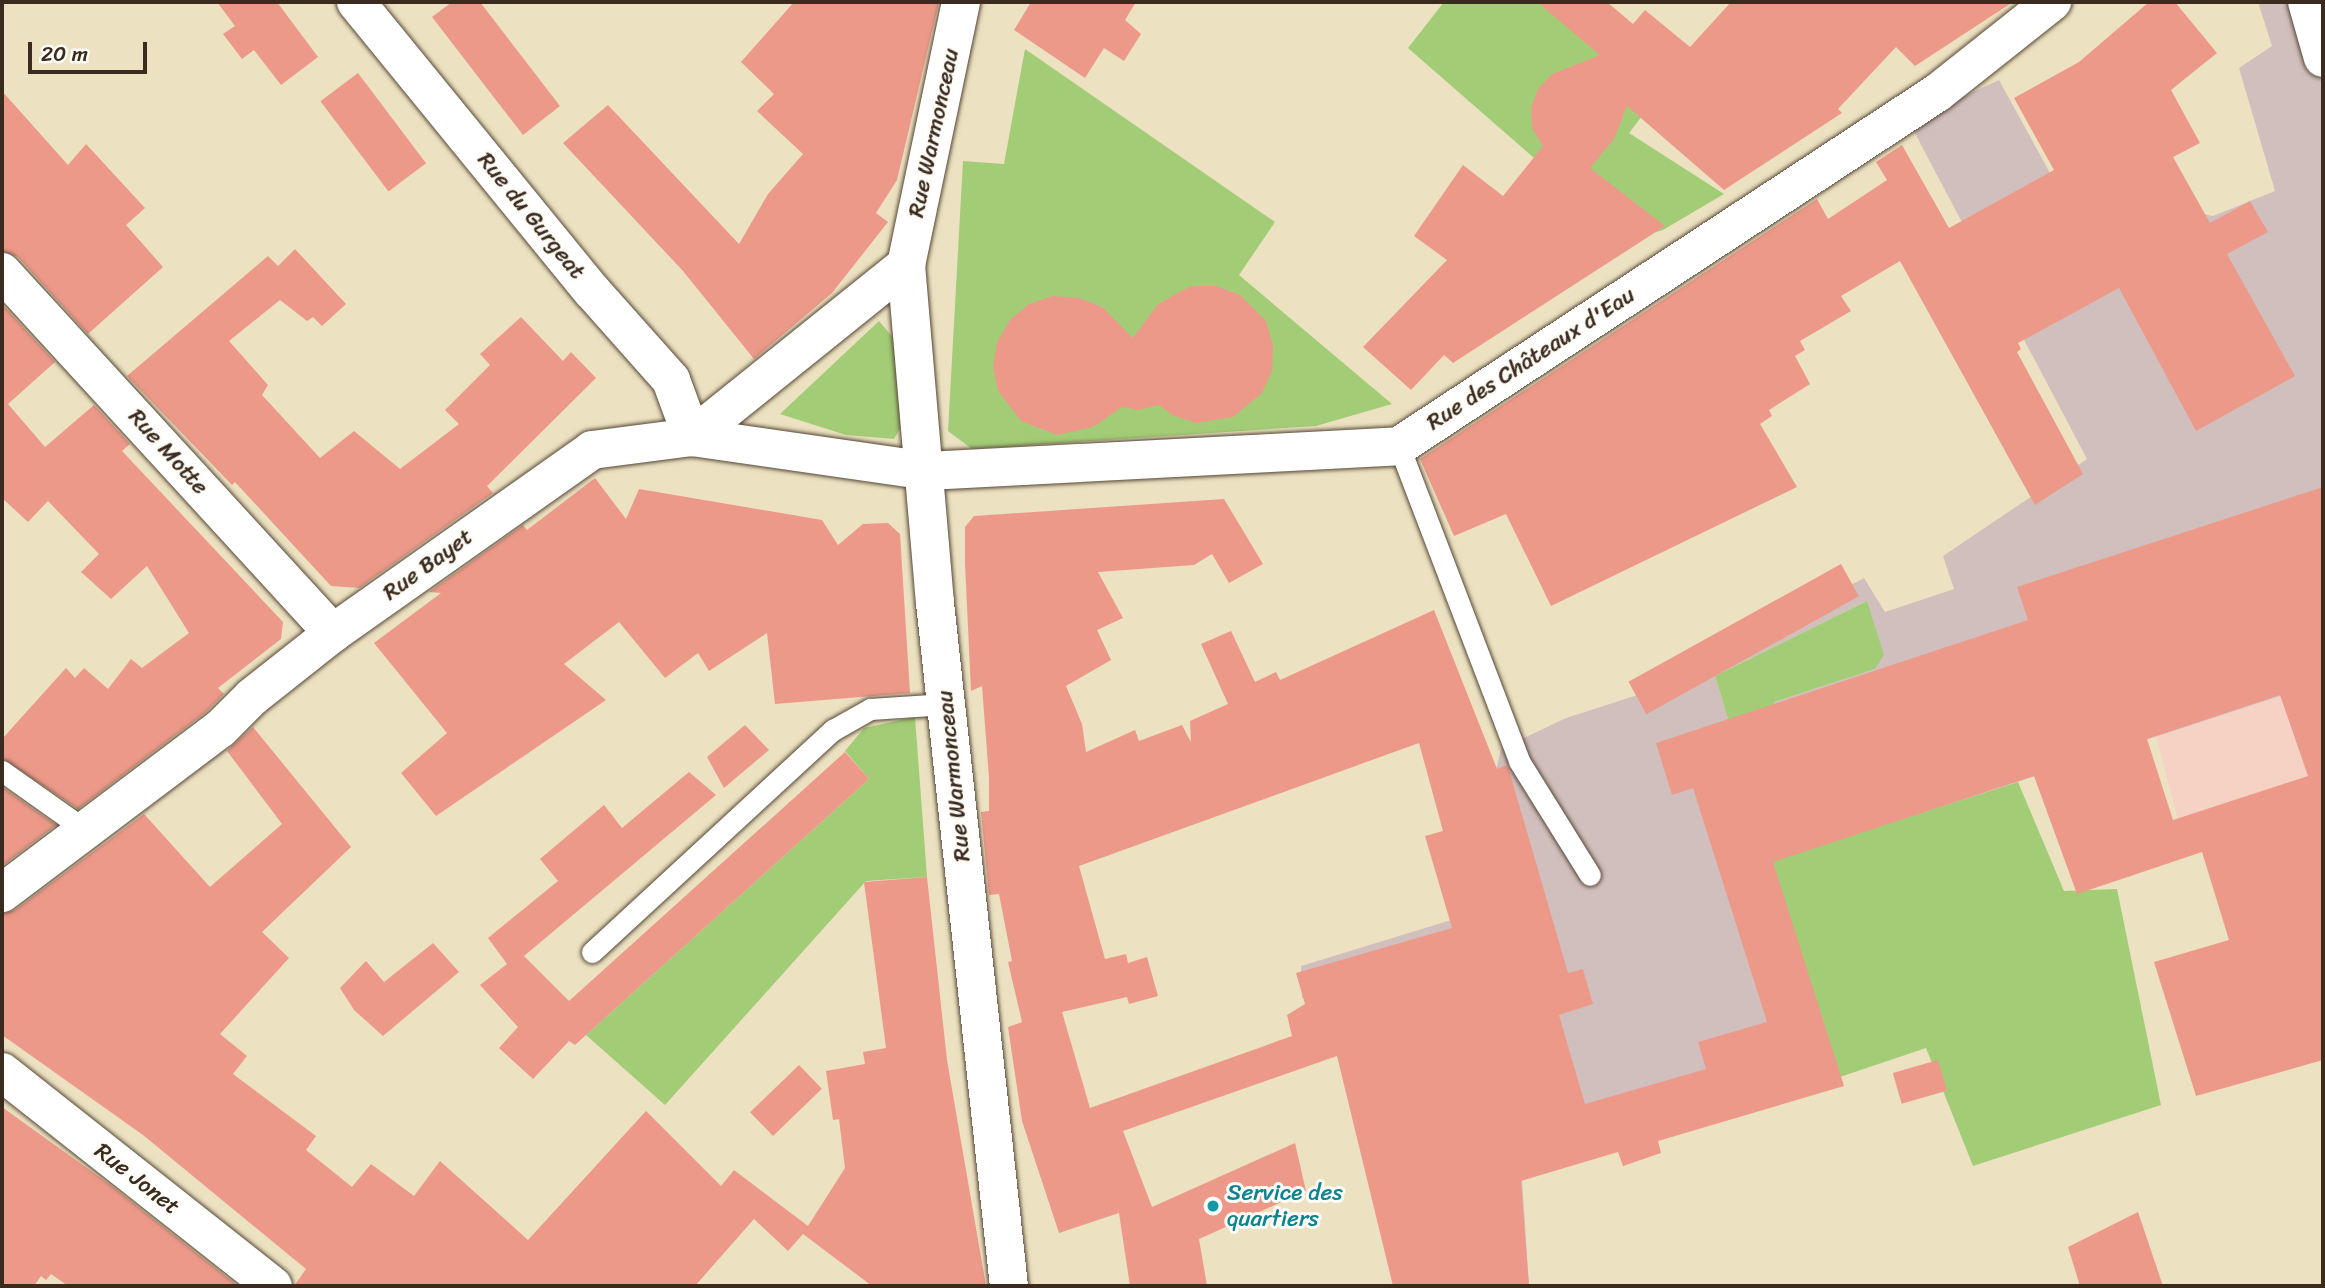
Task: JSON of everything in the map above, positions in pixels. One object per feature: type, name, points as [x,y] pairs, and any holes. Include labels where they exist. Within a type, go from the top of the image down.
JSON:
[{"type":"street","name":"Rue du Gurgeat","points":[[356,2],[592,291],[671,380],[692,437]]},
{"type":"street","name":"Rue Warmonceau","points":[[961,2],[906,265],[927,471],[946,704],[1010,1286]]},
{"type":"street","name":"Rue des Châteaux d'Eau","points":[[1399,446],[1937,93],[2052,2]]},
{"type":"street","points":[[2307,2],[2323,58]]},
{"type":"street","points":[[692,437],[906,265]]},
{"type":"street","name":"Rue Motte","points":[[2,272],[333,634]]},
{"type":"street","name":"Rue Bayet","points":[[2,892],[88,832],[333,634],[592,450],[692,437],[927,471]]},
{"type":"street","points":[[927,471],[1399,446]]},
{"type":"street","name":"Rue Jonet","points":[[2,1072],[273,1286]]},
{"type":"lane","points":[[1399,446],[1519,761],[1590,875]]},
{"type":"lane","points":[[592,951],[833,730],[870,709],[946,704]]},
{"type":"lane","points":[[2,771],[88,832]]},
{"type":"shaded area","points":[[2258,2],[2304,2],[2323,58],[2323,682],[1818,847],[1774,702],[1875,669],[1867,601],[1715,676],[1837,1078],[1522,1178],[1529,1286],[1394,1286],[1327,994],[1302,998],[1301,966],[1474,913],[1442,827],[1437,793],[1496,770],[1501,749],[1566,718],[1650,691],[1864,578],[1885,612],[1954,589],[1943,556],[2087,459],[1909,122],[1999,80],[2056,184],[2213,216],[2275,191],[2239,68],[2272,46]]},
{"type":"shaded area","points":[[2323,682],[2323,809],[2187,854],[2156,736]]},
{"type":"green space","points":[[1444,2],[1537,2],[1659,94],[1629,133],[1724,194],[1663,230],[1628,240],[1408,48]]},
{"type":"green space","points":[[1025,49],[1275,222],[1239,275],[1392,404],[1316,426],[972,449],[948,431],[963,161],[1004,164]]},
{"type":"green space","points":[[879,321],[895,340],[902,425],[894,439],[846,435],[780,414]]},
{"type":"green space","points":[[1867,601],[1884,655],[1875,669],[1774,702],[1818,846],[2018,782],[2064,891],[2117,889],[2161,1105],[1973,1166],[1926,1048],[1837,1078],[1715,676]]},
{"type":"green space","points":[[915,717],[927,877],[866,881],[665,1105],[586,1035],[869,779],[845,751],[864,728]]},
{"type":"building","points":[[217,2],[277,2],[318,57],[281,85],[254,50],[242,59],[223,34],[235,26]]},
{"type":"building","points":[[452,2],[480,2],[560,106],[523,135],[432,17]]},
{"type":"building","points":[[794,2],[939,2],[897,180],[876,213],[888,222],[832,293],[754,359],[683,271],[563,143],[608,105],[739,244],[768,194],[803,154],[757,111],[774,94],[741,62]]},
{"type":"building","points":[[1031,2],[1136,2],[1125,20],[1141,34],[1124,61],[1104,48],[1085,78],[1014,30]]},
{"type":"building","points":[[1537,2],[1607,2],[1633,24],[1645,10],[1690,47],[1731,2],[2013,2],[1915,66],[1896,47],[1838,109],[1842,113],[1724,190],[1627,106],[1614,139],[1590,168],[1665,226],[1453,363],[1444,355],[1411,390],[1363,347],[1447,260],[1414,236],[1463,165],[1503,196],[1543,146],[1532,128],[1531,108],[1538,89],[1552,74],[1600,55]]},
{"type":"building","points":[[2149,2],[2175,2],[2217,53],[2171,90],[2200,143],[2173,157],[2210,223],[2250,201],[2268,232],[2227,254],[2295,376],[2196,431],[2119,288],[2018,343],[2021,349],[2017,352],[2083,474],[2035,505],[1900,261],[1841,296],[1851,311],[1800,341],[1805,350],[1795,356],[1810,384],[1769,410],[1772,416],[1760,424],[1797,487],[1551,606],[1506,514],[1454,536],[1420,459],[1817,199],[1828,219],[1887,180],[1876,162],[1902,145],[1949,228],[2054,170],[2014,98],[2079,62]]},
{"type":"building","points":[[358,73],[426,163],[388,192],[320,101]]},
{"type":"building","points":[[2,91],[68,165],[86,144],[145,208],[126,225],[163,267],[88,334],[18,257],[2,251]]},
{"type":"building","points":[[295,249],[346,304],[322,326],[313,317],[307,321],[280,300],[229,341],[268,385],[262,395],[320,458],[354,431],[400,469],[459,424],[445,410],[490,365],[480,354],[521,317],[563,361],[571,352],[596,378],[487,486],[493,493],[359,588],[331,586],[235,482],[232,485],[127,376],[268,256],[278,266]]},
{"type":"building","points":[[1191,286],[1216,286],[1240,295],[1266,321],[1273,346],[1272,371],[1262,393],[1233,417],[1196,423],[1172,415],[1159,405],[1138,410],[1122,407],[1093,427],[1057,435],[1021,421],[998,391],[993,367],[997,342],[1010,320],[1029,304],[1053,296],[1079,298],[1102,307],[1133,338],[1158,304]]},
{"type":"building","points":[[2,304],[55,362],[8,404],[45,447],[94,405],[130,444],[122,451],[283,622],[281,639],[218,688],[224,694],[206,712],[78,809],[2,758],[2,739],[66,668],[75,678],[84,668],[108,689],[131,659],[142,668],[189,633],[147,566],[111,599],[81,572],[99,554],[48,501],[28,522],[2,498]]},
{"type":"building","points":[[595,478],[626,519],[639,489],[822,520],[838,545],[863,524],[888,523],[900,534],[910,693],[775,704],[767,633],[709,671],[698,653],[665,678],[619,622],[564,664],[606,700],[436,816],[401,773],[447,733],[374,643],[441,593],[429,592],[523,525],[527,530]]},
{"type":"building","points":[[2323,487],[2323,1060],[2196,1096],[2154,962],[2229,940],[2202,852],[2077,894],[2034,776],[1773,862],[1844,1086],[1658,1141],[1661,1153],[1623,1166],[1618,1152],[1521,1181],[1529,1286],[1393,1286],[1337,1056],[1123,1131],[1152,1207],[1295,1143],[1306,1191],[1199,1239],[1207,1286],[1130,1286],[1119,1213],[1059,1233],[1022,1121],[1008,1027],[1022,1022],[1008,962],[1012,961],[999,894],[989,895],[981,812],[989,811],[989,778],[982,686],[971,691],[965,564],[965,527],[974,516],[1224,499],[1263,564],[1229,583],[1212,554],[1194,565],[1098,572],[1123,618],[1097,630],[1111,660],[1066,686],[1082,724],[1086,752],[1135,730],[1139,741],[1182,725],[1191,742],[1190,721],[1228,704],[1201,644],[1231,631],[1255,682],[1276,672],[1280,680],[1434,610],[1497,769],[1506,765],[1509,770],[1568,973],[1583,969],[1593,1004],[1559,1015],[1585,1104],[1706,1069],[1698,1042],[1767,1022],[1693,788],[1672,795],[1656,743],[2028,620],[2017,587]],"holes":[[[2280,695],[2308,776],[2173,820],[2147,739]],[[1419,743],[1443,831],[1425,836],[1452,928],[1296,973],[1305,1004],[1287,1015],[1292,1036],[1090,1108],[1062,1012],[1127,997],[1129,1004],[1158,996],[1147,957],[1128,963],[1126,954],[1105,959],[1079,866]]]},
{"type":"building","points":[[1841,564],[1859,596],[1646,714],[1628,682]]},
{"type":"building","points":[[745,725],[769,750],[724,788],[707,757]]},
{"type":"building","points":[[253,727],[351,847],[262,932],[289,958],[220,1034],[247,1056],[233,1074],[316,1136],[306,1150],[352,1187],[371,1164],[414,1196],[440,1161],[528,1240],[646,1111],[721,1186],[734,1170],[808,1226],[845,1168],[839,1119],[833,1120],[826,1071],[865,1064],[863,1052],[886,1048],[864,882],[927,877],[947,1060],[986,1286],[872,1286],[803,1234],[788,1251],[754,1219],[695,1286],[294,1286],[306,1269],[143,1135],[2,1035],[2,914],[15,910],[144,814],[210,887],[282,824],[227,751]]},
{"type":"building","points":[[845,752],[869,779],[575,1045],[569,1041],[533,1079],[499,1048],[518,1027],[480,985],[507,964],[488,938],[558,881],[540,859],[604,805],[622,828],[689,772],[716,795],[524,956],[569,1001]]},
{"type":"building","points":[[2,787],[56,825],[2,866]]},
{"type":"building","points":[[433,943],[459,972],[383,1036],[354,1010],[340,988],[366,961],[384,982]]},
{"type":"building","points":[[1938,1060],[1947,1091],[1902,1104],[1893,1073]]},
{"type":"building","points":[[799,1065],[822,1089],[773,1136],[750,1112]]},
{"type":"building","points":[[2,1107],[109,1184],[238,1286],[68,1286],[51,1274],[46,1280],[41,1276],[34,1286],[2,1286]]},
{"type":"building","points":[[2138,1212],[2163,1286],[2080,1286],[2068,1247]]},
{"type":"place","name":"Service des quartiers","points":[[1213,1206]]}]
